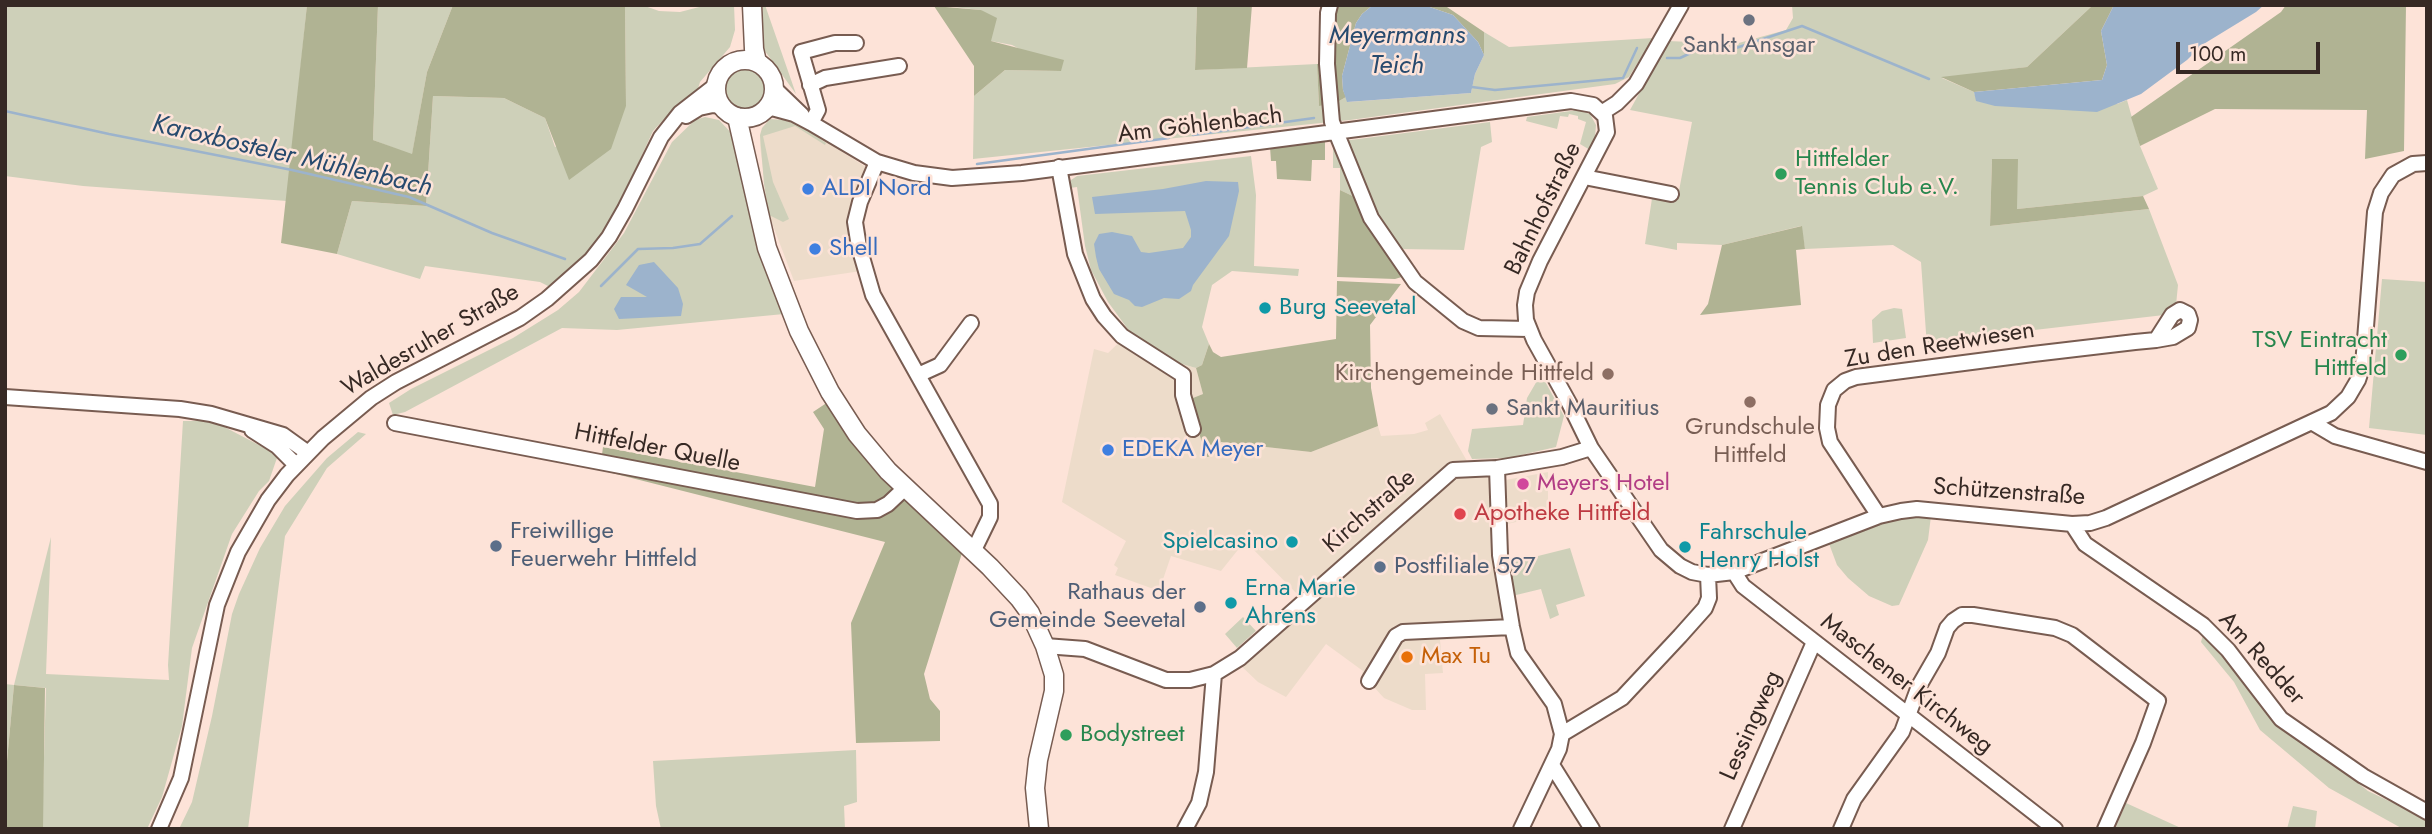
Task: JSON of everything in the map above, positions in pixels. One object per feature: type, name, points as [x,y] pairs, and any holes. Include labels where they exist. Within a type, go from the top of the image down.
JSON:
[{"type":"main road","points":[[737,60],[751,5]]},
{"type":"main road","points":[[751,5],[757,62]]},
{"type":"main road","points":[[753,114],[721,106],[716,92],[723,69],[737,60],[757,62],[769,72],[774,89],[753,114],[751,184],[767,248],[779,282],[818,371],[858,434],[904,489],[1019,598],[1030,613],[1045,646],[1052,668],[1054,691],[1038,760],[1035,788],[1040,829]]},
{"type":"street","points":[[1330,5],[1327,64],[1332,122],[1371,218],[1415,282],[1471,325],[1479,328],[1529,330]]},
{"type":"street","points":[[1603,112],[1636,85],[1681,5]]},
{"type":"street","points":[[811,123],[818,110],[801,52],[835,43],[856,43]]},
{"type":"street","points":[[810,85],[825,78],[899,66]]},
{"type":"street","name":"Waldesruher Straße","points":[[159,829],[181,778],[210,632],[225,583],[238,552],[268,500],[308,453],[347,416],[371,398],[520,318],[591,260],[609,237],[661,137],[680,113],[716,85]]},
{"type":"street","name":"Am Göhlenbach","points":[[774,89],[811,123]]},
{"type":"street","name":"Am Göhlenbach","points":[[753,114],[794,114],[877,162],[915,173],[952,177],[1011,174],[1571,101],[1593,105],[1603,112]]},
{"type":"street","name":"Waldesruher Straße","points":[[661,137],[683,117],[699,108],[721,106]]},
{"type":"street","name":"Bahnhofstraße","points":[[1603,112],[1607,121],[1607,132],[1539,261],[1529,287],[1525,312],[1529,330],[1591,448],[1661,550],[1680,566],[1708,575]]},
{"type":"street","points":[[877,162],[860,202],[855,222],[857,237],[873,295],[990,504],[990,517],[973,552]]},
{"type":"street","name":"Schützenstraße","points":[[1708,575],[1734,572],[1879,516],[1917,509],[2072,524],[2090,523],[2331,413],[2348,397],[2363,365],[2375,212],[2381,193],[2393,175],[2413,164],[2427,163]]},
{"type":"street","points":[[1059,167],[1075,254],[1093,299],[1122,336],[1183,375],[1183,396],[1193,429]]},
{"type":"street","points":[[1584,177],[1671,194]]},
{"type":"street","points":[[918,375],[940,365],[971,323]]},
{"type":"street","name":"Zu den Reetwiesen","points":[[1879,516],[1830,442],[1827,428],[1828,405],[1834,390],[1844,381],[1856,377],[2156,340]]},
{"type":"street","points":[[5,397],[180,409],[211,414],[283,435],[308,453]]},
{"type":"street","points":[[2313,423],[2335,436],[2427,462]]},
{"type":"street","name":"Hittfelder Quelle","points":[[395,424],[858,511],[877,510],[904,489]]},
{"type":"street","points":[[245,425],[277,446],[296,465]]},
{"type":"street","name":"Kirchstraße","points":[[1045,646],[1085,649],[1166,680],[1190,680],[1214,674],[1240,657],[1453,470],[1497,468],[1562,457],[1591,448]]},
{"type":"street","points":[[1497,468],[1500,555],[1518,653],[1557,712],[1562,734],[1559,749],[1521,829]]},
{"type":"street","name":"Am Redder","points":[[2072,524],[2085,544],[2203,625],[2228,650],[2281,719],[2362,776],[2427,812]]},
{"type":"street","name":"Maschener Kirchweg","points":[[1734,572],[1743,586],[2055,829]]},
{"type":"street","points":[[1562,734],[1622,698],[1672,645],[1705,608],[1709,598],[1708,575]]},
{"type":"street","points":[[1841,829],[1854,799],[1902,733],[1919,686],[1938,653],[1947,628],[1962,615],[2039,625],[2072,635],[2158,701],[2143,743],[2105,829]]},
{"type":"street","points":[[1368,681],[1396,636],[1413,631],[1512,627]]},
{"type":"street","name":"Lessingweg","points":[[1732,829],[1814,642]]},
{"type":"street","points":[[1185,829],[1199,803],[1206,772],[1214,674]]},
{"type":"street","points":[[1190,680],[1212,707]]},
{"type":"street","points":[[1552,765],[1592,829]]},
{"type":"shaded area","points":[[795,125],[803,127],[869,169],[856,201],[861,271],[794,281],[769,215],[760,135]]},
{"type":"shaded area","points":[[1130,332],[1175,362],[1196,368],[1203,394],[1189,400],[1212,455],[1221,442],[1311,452],[1378,426],[1381,436],[1414,434],[1428,430],[1425,423],[1440,414],[1467,461],[1495,482],[1548,472],[1548,515],[1507,524],[1509,560],[1498,563],[1507,636],[1440,640],[1443,673],[1425,674],[1426,710],[1412,710],[1384,698],[1362,674],[1363,671],[1326,644],[1286,697],[1258,682],[1238,663],[1305,602],[1245,541],[1221,571],[1171,556],[1159,591],[1115,575],[1118,568],[1114,565],[1126,541],[1062,502],[1094,349],[1108,353]]},
{"type":"green space","points":[[5,5],[307,5],[287,201],[83,186],[5,176]]},
{"type":"green space","points":[[307,5],[378,5],[373,140],[412,154],[427,72],[453,5],[625,5],[626,106],[611,149],[569,180],[545,118],[504,98],[433,96],[426,206],[352,201],[337,254],[281,243]]},
{"type":"green space","points":[[378,5],[453,5],[427,72],[412,155],[373,140]]},
{"type":"green space","points":[[625,5],[642,5],[659,11],[680,12],[707,5],[734,5],[735,30],[730,47],[700,82],[697,92],[678,104],[653,131],[614,216],[581,262],[552,288],[540,282],[425,266],[420,279],[337,254],[352,201],[426,206],[433,96],[504,98],[545,118],[555,147],[626,106]]},
{"type":"green space","points":[[763,5],[796,94],[762,47],[760,35]]},
{"type":"green space","points":[[934,5],[1197,5],[1195,70],[1317,64],[1319,106],[1334,104],[1346,97],[1348,102],[1471,93],[1475,74],[1484,55],[1484,32],[1509,47],[1653,38],[1629,77],[1615,84],[1350,120],[973,159],[974,96],[1005,70],[1061,71],[1012,45],[991,41],[981,10]]},
{"type":"green space","points":[[1197,5],[1252,5],[1247,68],[1195,70]]},
{"type":"green space","points":[[1330,5],[1373,5],[1356,23],[1342,76],[1346,97],[1334,104],[1319,106],[1317,64],[1327,64]]},
{"type":"green space","points":[[1424,5],[1444,5],[1484,32],[1484,55],[1478,42],[1453,15]]},
{"type":"green space","points":[[1792,5],[2093,5],[2027,67],[1942,78],[1974,92],[1977,101],[2117,104],[2127,100],[2140,146],[2158,189],[2143,196],[2017,209],[1992,159],[1990,226],[2149,209],[2178,285],[2176,305],[2164,315],[1948,340],[1927,347],[1921,262],[1893,245],[1805,249],[1801,226],[1722,245],[1677,243],[1677,250],[1645,244],[1653,192],[1678,196],[1692,122],[1630,110],[1668,41],[1735,44],[1786,30],[1793,18]]},
{"type":"green space","points":[[2093,5],[2114,5],[2101,31],[2107,65],[2102,80],[1974,92],[1941,77],[2027,67]]},
{"type":"green space","points":[[2286,5],[2406,5],[2404,151],[2365,159],[2367,110],[2215,109],[2140,146],[2131,117],[2281,12]]},
{"type":"green space","points":[[934,6],[981,10],[997,18],[991,41],[1064,60],[1061,71],[1005,70],[974,96],[974,66]]},
{"type":"green space","points":[[745,68],[760,74],[766,89],[760,104],[745,110],[730,104],[724,89],[730,74]]},
{"type":"green space","points":[[1578,110],[1590,114],[1596,125],[1590,150],[1580,144],[1586,122],[1578,119],[1578,116],[1560,116],[1557,129],[1526,121],[1527,117]]},
{"type":"green space","points":[[705,117],[719,120],[737,139],[744,192],[784,314],[617,330],[562,328],[405,412],[393,415],[389,403],[411,389],[513,338],[558,310],[579,292],[624,233],[672,142],[695,120]]},
{"type":"green space","points":[[770,119],[784,120],[803,127],[826,143],[825,145],[795,126],[763,136],[773,182],[789,219],[783,222],[769,215],[764,184],[760,135]]},
{"type":"green space","points":[[1490,122],[1492,142],[1481,147],[1464,250],[1400,249],[1375,217],[1343,141]]},
{"type":"green space","points":[[1325,141],[1325,160],[1312,160],[1311,181],[1277,179],[1276,161],[1271,161],[1270,147]]},
{"type":"green space","points":[[1333,143],[1361,200],[1340,190],[1340,168],[1333,168]]},
{"type":"green space","points":[[1251,156],[1256,195],[1254,266],[1299,269],[1298,276],[1232,271],[1212,285],[1202,327],[1209,344],[1202,365],[1196,368],[1175,362],[1130,332],[1108,302],[1091,270],[1077,187],[1070,188],[1071,180],[1077,176]]},
{"type":"green space","points":[[1992,159],[2018,159],[2017,209],[2143,196],[2149,209],[1990,226]]},
{"type":"green space","points":[[1340,190],[1361,200],[1405,276],[1395,279],[1337,277]]},
{"type":"green space","points":[[1802,226],[1805,249],[1796,250],[1801,305],[1700,315],[1708,304],[1722,245]]},
{"type":"green space","name":"TSV Eintracht Hittfeld","points":[[2382,279],[2427,282],[2427,435],[2369,428]]},
{"type":"green space","points":[[1337,281],[1401,284],[1370,325],[1371,388],[1378,426],[1311,452],[1221,442],[1212,456],[1207,457],[1188,400],[1203,394],[1196,368],[1202,365],[1209,344],[1213,352],[1221,357],[1336,339]]},
{"type":"green space","points":[[1902,309],[1906,338],[1873,343],[1872,320],[1882,311]]},
{"type":"green space","points":[[1541,374],[1564,416],[1556,447],[1508,458],[1472,459],[1468,451],[1472,429],[1523,425],[1527,398]]},
{"type":"green space","points":[[828,402],[904,498],[962,553],[924,674],[930,699],[940,711],[940,741],[856,743],[851,623],[885,542],[600,470],[603,447],[815,487],[824,429],[813,412]]},
{"type":"green space","points":[[183,421],[213,421],[278,455],[269,481],[259,491],[232,534],[192,648],[182,726],[162,797],[147,829],[42,829],[46,688],[14,685],[51,537],[46,674],[169,680]]},
{"type":"green space","points":[[358,432],[366,434],[327,468],[285,536],[248,829],[179,829],[192,802],[232,614],[239,594],[260,548],[285,506],[327,458]]},
{"type":"green space","points":[[1903,516],[1931,516],[1928,540],[1899,605],[1892,606],[1869,596],[1848,578],[1837,565],[1828,541]]},
{"type":"green space","points":[[1570,548],[1585,596],[1556,605],[1559,615],[1550,619],[1541,589],[1512,596],[1506,564]]},
{"type":"green space","points":[[1243,617],[1256,631],[1237,648],[1225,634]]},
{"type":"green space","points":[[2204,631],[2273,715],[2368,791],[2427,819],[2427,829],[2403,829],[2329,788],[2260,730],[2234,682],[2201,642]]},
{"type":"green space","points":[[5,684],[14,685],[5,783]]},
{"type":"green space","points":[[14,685],[45,688],[43,829],[5,829],[5,783]]},
{"type":"green space","points":[[856,750],[857,802],[844,806],[845,829],[661,829],[656,806],[653,761]]},
{"type":"green space","points":[[2126,803],[2183,829],[2115,829]]},
{"type":"green space","points":[[2293,806],[2317,811],[2315,829],[2287,829]]},
{"type":"water","name":"Meyermanns Teich","points":[[1373,5],[1424,5],[1453,15],[1478,42],[1484,55],[1475,74],[1471,93],[1347,102],[1342,76],[1356,23]]},
{"type":"water","points":[[2114,5],[2264,5],[2202,45],[2187,60],[2141,94],[2097,112],[1995,106],[1976,101],[1974,92],[2102,80],[2107,65],[2101,31]]},
{"type":"water","points":[[1206,181],[1238,182],[1239,191],[1229,236],[1191,291],[1179,299],[1164,298],[1142,307],[1114,294],[1099,269],[1096,257],[1094,244],[1099,234],[1112,232],[1132,236],[1141,252],[1149,253],[1183,248],[1191,237],[1191,230],[1185,211],[1095,214],[1092,197]]},
{"type":"water","points":[[654,262],[678,288],[683,304],[681,316],[619,319],[614,309],[621,297],[647,297],[626,285],[639,265]]},
{"type":"waterway","name":"Karoxbosteler Mühlenbach","points":[[1667,58],[1680,58],[1695,51],[1736,48],[1802,26],[1929,79]]},
{"type":"waterway","name":"Karoxbosteler Mühlenbach","points":[[1472,87],[1495,90],[1623,78],[1637,48]]},
{"type":"waterway","name":"Karoxbosteler Mühlenbach","points":[[5,111],[409,197],[492,233],[565,259]]},
{"type":"waterway","name":"Karoxbosteler Mühlenbach","points":[[1193,135],[1314,118]]},
{"type":"waterway","name":"Karoxbosteler Mühlenbach","points":[[977,164],[1169,138]]},
{"type":"waterway","name":"Karoxbosteler Mühlenbach","points":[[601,286],[638,249],[700,244],[732,216]]},
{"type":"place","name":"Sankt Ansgar","points":[[1749,20]]},
{"type":"place","name":"Hittfelder Tennis Club e.V.","points":[[1781,174]]},
{"type":"place","name":"ALDI Nord","points":[[808,189]]},
{"type":"place","name":"Shell","points":[[815,249]]},
{"type":"place","name":"Burg Seevetal","points":[[1265,308]]},
{"type":"place","name":"TSV Eintracht Hittfeld","points":[[2401,355]]},
{"type":"place","name":"Kirchengemeinde Hittfeld","points":[[1608,374]]},
{"type":"place","name":"Grundschule Hittfeld","points":[[1750,402]]},
{"type":"place","name":"Sankt Mauritius","points":[[1492,409]]},
{"type":"place","name":"EDEKA Meyer","points":[[1108,450]]},
{"type":"place","name":"Meyers Hotel","points":[[1523,484]]},
{"type":"place","name":"Apotheke Hittfeld","points":[[1460,514]]},
{"type":"place","name":"Spielcasino","points":[[1292,542]]},
{"type":"place","name":"Freiwillige Feuerwehr Hittfeld","points":[[496,546]]},
{"type":"place","name":"Fahrschule Henry Holst","points":[[1685,547]]},
{"type":"place","name":"Postfiliale 597","points":[[1380,567]]},
{"type":"place","name":"Erna Marie Ahrens","points":[[1231,603]]},
{"type":"place","name":"Rathaus der Gemeinde Seevetal","points":[[1200,607]]},
{"type":"place","name":"Max Tu","points":[[1407,657]]},
{"type":"place","name":"Bodystreet","points":[[1066,735]]}]
